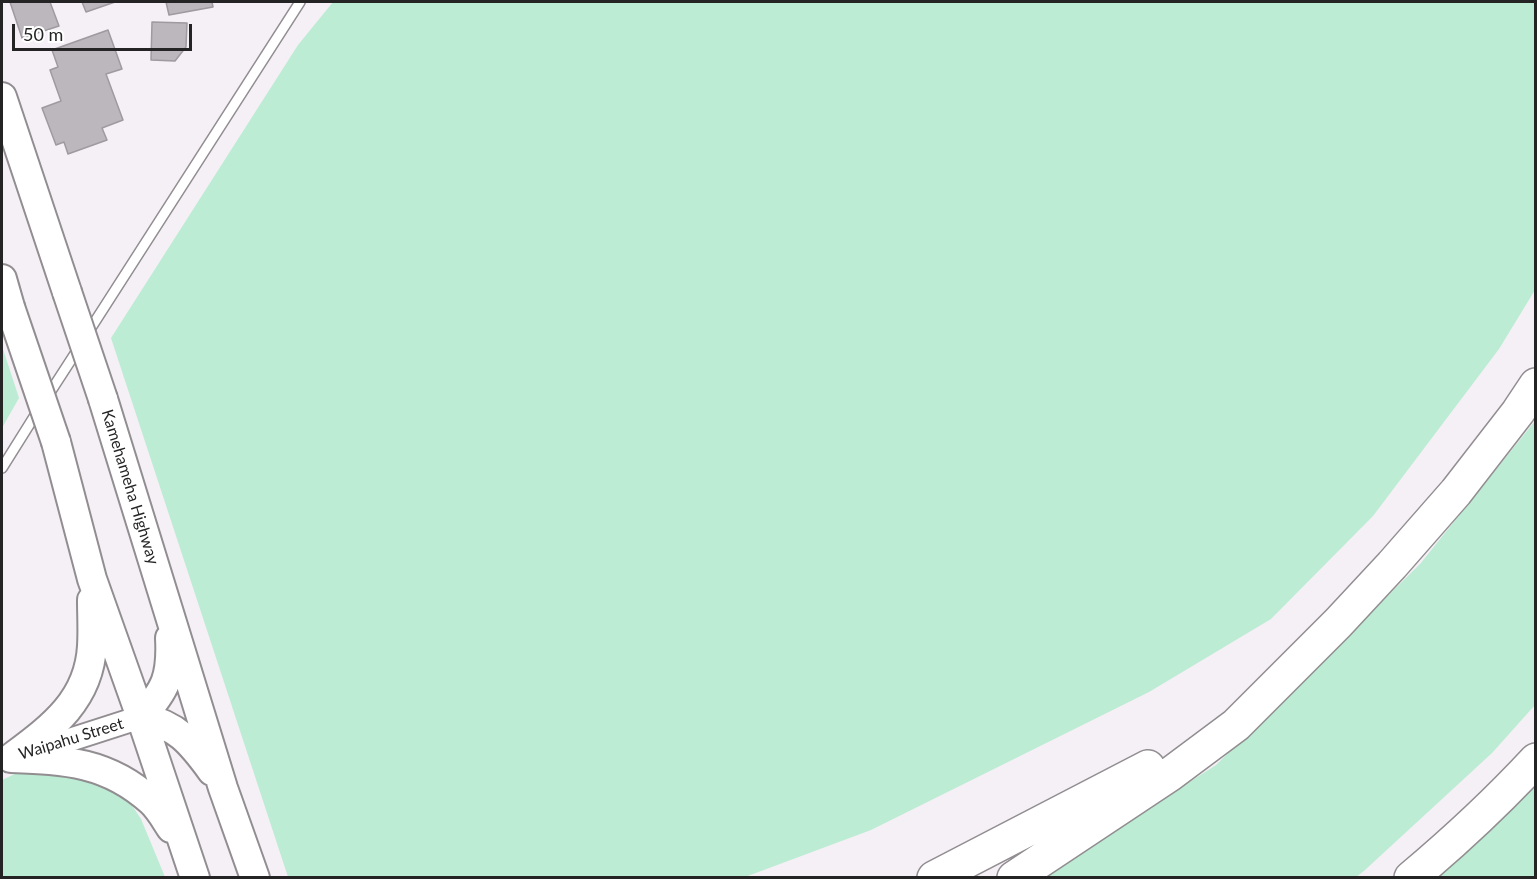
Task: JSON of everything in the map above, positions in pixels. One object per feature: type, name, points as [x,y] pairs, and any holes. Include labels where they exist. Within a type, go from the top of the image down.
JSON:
[{"type":"highway","points":[[1014,878],[1169,775],[1236,725],[1338,623],[1456,492],[1536,385]]},
{"type":"highway","points":[[934,878],[1144,770],[1225,715],[1338,623]]},
{"type":"highway","points":[[1411,878],[1443,851],[1536,760]]},
{"type":"main road","name":"Kamehameha Highway","points":[[2,97],[103,399],[168,612],[255,878]]},
{"type":"main road","points":[[2,279],[56,442],[92,579],[195,878]]},
{"type":"main road","points":[[6,760],[65,714],[78,694],[88,669],[92,648],[92,579]]},
{"type":"main road","points":[[141,717],[160,697],[167,679],[171,659],[168,612]]},
{"type":"main road","points":[[141,717],[175,729],[198,752],[224,788]]},
{"type":"main road","points":[[6,760],[61,760],[88,765],[117,776],[153,803],[184,846]]},
{"type":"street","name":"Waipahu Street","points":[[6,760],[141,717]]},
{"type":"lane","points":[[2,468],[300,2]]},
{"type":"green space","points":[[333,2],[1535,2],[1535,290],[1499,349],[1373,516],[1271,619],[1149,692],[871,830],[745,877],[288,877],[111,338],[298,45]]},
{"type":"green space","points":[[2,346],[19,398],[2,428]]},
{"type":"green space","points":[[1535,421],[1535,705],[1492,753],[1355,878],[1040,878],[1216,765],[1420,564]]},
{"type":"green space","points":[[58,767],[125,795],[141,819],[165,877],[2,877],[2,780],[17,773]]},
{"type":"green space","points":[[1535,786],[1535,877],[1432,877]]},
{"type":"building","points":[[10,2],[50,2],[59,26],[22,38]]},
{"type":"building","points":[[82,2],[115,2],[86,12]]},
{"type":"building","points":[[166,2],[212,2],[213,7],[169,15]]},
{"type":"building","points":[[152,22],[187,23],[186,47],[175,61],[151,60]]},
{"type":"building","points":[[108,30],[122,69],[106,74],[123,120],[102,128],[107,140],[68,154],[64,142],[56,145],[42,108],[61,101],[50,70],[58,67],[52,50]]}]
